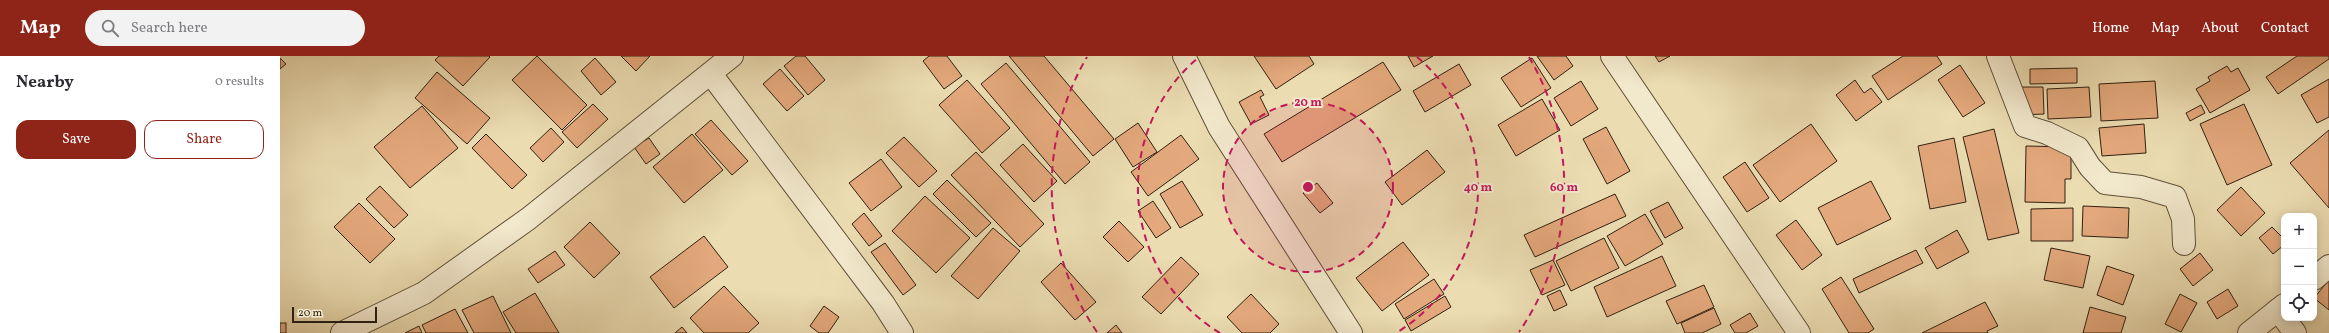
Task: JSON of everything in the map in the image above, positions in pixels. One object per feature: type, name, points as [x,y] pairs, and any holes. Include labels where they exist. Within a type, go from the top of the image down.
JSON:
[{"type":"street","points":[[342,333],[424,292],[528,220],[732,56]]},
{"type":"street","points":[[1184,56],[1219,127],[1351,333]]},
{"type":"street","points":[[1612,56],[1799,333]]},
{"type":"street","points":[[1998,56],[2025,126],[2048,133],[2078,148],[2090,167],[2105,183],[2141,187],[2175,197],[2183,220],[2184,244]]},
{"type":"street","points":[[711,74],[878,296],[902,333]]},
{"type":"street","points":[[2317,276],[2329,266]]},
{"type":"street","points":[[2249,333],[2281,308]]},
{"type":"street","points":[[2288,321],[2295,333]]},
{"type":"building","points":[[439,56],[490,57],[463,86],[435,60]]},
{"type":"building","points":[[537,56],[587,105],[562,130],[512,80]]},
{"type":"building","points":[[621,56],[650,56],[636,71]]},
{"type":"building","points":[[796,56],[805,56],[825,80],[808,95],[784,66]]},
{"type":"building","points":[[929,56],[947,56],[962,76],[944,89],[923,61]]},
{"type":"building","points":[[1009,56],[1044,56],[1114,139],[1093,156]]},
{"type":"building","points":[[1254,56],[1309,56],[1314,64],[1276,89]]},
{"type":"building","points":[[1408,56],[1433,56],[1414,67]]},
{"type":"building","points":[[1537,56],[1566,56],[1573,66],[1554,80]]},
{"type":"building","points":[[1655,56],[1670,56],[1659,62]]},
{"type":"building","points":[[1903,56],[1937,56],[1942,64],[1888,100],[1872,76]]},
{"type":"building","points":[[2297,56],[2329,56],[2329,59],[2278,94],[2266,77]]},
{"type":"building","points":[[280,58],[286,64],[280,69]]},
{"type":"building","points":[[595,58],[616,82],[601,95],[581,71]]},
{"type":"building","points":[[1532,58],[1551,88],[1521,107],[1501,78]]},
{"type":"building","points":[[1383,62],[1401,90],[1282,162],[1264,134]]},
{"type":"building","points":[[1006,63],[1090,162],[1065,184],[981,84]]},
{"type":"building","points":[[1459,64],[1471,85],[1425,112],[1413,91]]},
{"type":"building","points":[[1960,65],[1985,103],[1963,117],[1938,80]]},
{"type":"building","points":[[2227,66],[2231,72],[2238,68],[2250,90],[2210,113],[2196,89],[2210,81],[2208,77]]},
{"type":"building","points":[[2077,68],[2077,83],[2030,84],[2030,69]]},
{"type":"building","points":[[780,69],[804,96],[787,111],[763,84]]},
{"type":"building","points":[[437,72],[490,118],[467,144],[415,98]]},
{"type":"building","points":[[2329,79],[2329,117],[2317,123],[2301,95]]},
{"type":"building","points":[[967,80],[1010,128],[982,153],[939,105]]},
{"type":"building","points":[[1855,80],[1864,93],[1871,88],[1882,102],[1856,121],[1836,95]]},
{"type":"building","points":[[1581,81],[1598,109],[1571,126],[1554,98]]},
{"type":"building","points":[[2155,81],[2158,118],[2101,121],[2099,84]]},
{"type":"building","points":[[2021,87],[2043,87],[2044,114],[2022,115]]},
{"type":"building","points":[[2089,87],[2091,117],[2048,119],[2047,89]]},
{"type":"building","points":[[1261,90],[1264,95],[1260,97],[1269,115],[1251,124],[1239,102]]},
{"type":"building","points":[[1542,99],[1560,130],[1516,156],[1498,125]]},
{"type":"building","points":[[593,104],[608,119],[577,148],[562,132]]},
{"type":"building","points":[[2244,104],[2272,165],[2227,185],[2200,124]]},
{"type":"building","points":[[2201,105],[2205,113],[2190,121],[2186,113]]},
{"type":"building","points":[[422,106],[458,148],[410,188],[374,147]]},
{"type":"building","points":[[711,120],[748,161],[732,175],[695,134]]},
{"type":"building","points":[[1138,123],[1157,152],[1133,167],[1115,139]]},
{"type":"building","points":[[1811,124],[1837,161],[1780,202],[1753,165]]},
{"type":"building","points":[[2144,124],[2146,153],[2102,156],[2099,128]]},
{"type":"building","points":[[1606,127],[1630,171],[1607,184],[1583,139]]},
{"type":"building","points":[[551,128],[564,142],[543,162],[530,148]]},
{"type":"building","points":[[1994,129],[2019,233],[1988,240],[1963,137]]},
{"type":"building","points":[[2329,130],[2329,208],[2290,163]]},
{"type":"building","points":[[486,134],[527,175],[512,189],[472,148]]},
{"type":"building","points":[[692,134],[723,170],[684,203],[653,167]]},
{"type":"building","points":[[1181,135],[1199,159],[1148,196],[1131,172]]},
{"type":"building","points":[[904,137],[937,171],[919,187],[886,153]]},
{"type":"building","points":[[649,138],[660,154],[646,164],[634,147]]},
{"type":"building","points":[[1954,138],[1966,202],[1930,209],[1918,146]]},
{"type":"building","points":[[1023,144],[1057,181],[1034,202],[1000,165]]},
{"type":"building","points":[[2026,146],[2071,147],[2071,179],[2065,179],[2065,203],[2025,202]]},
{"type":"building","points":[[1427,150],[1445,172],[1402,205],[1385,182]]},
{"type":"building","points":[[976,152],[1044,224],[1020,247],[951,175]]},
{"type":"building","points":[[881,159],[902,187],[871,211],[849,183]]},
{"type":"building","points":[[1745,162],[1769,198],[1747,212],[1723,177]]},
{"type":"building","points":[[947,180],[991,223],[976,237],[933,194]]},
{"type":"building","points":[[1182,181],[1203,215],[1180,228],[1160,194]]},
{"type":"building","points":[[1871,181],[1891,219],[1837,245],[1818,208]]},
{"type":"building","points":[[1317,183],[1333,203],[1320,213],[1303,193]]},
{"type":"building","points":[[380,186],[408,215],[394,228],[366,199]]},
{"type":"building","points":[[2241,187],[2265,213],[2241,236],[2217,210]]},
{"type":"building","points":[[1615,194],[1626,216],[1535,257],[1524,235]]},
{"type":"building","points":[[925,196],[970,238],[936,273],[892,231]]},
{"type":"building","points":[[1153,201],[1171,228],[1156,238],[1138,211]]},
{"type":"building","points":[[1668,202],[1683,228],[1665,238],[1650,211]]},
{"type":"building","points":[[359,203],[395,239],[370,263],[334,227]]},
{"type":"building","points":[[2083,206],[2129,208],[2128,238],[2082,236]]},
{"type":"building","points":[[2073,208],[2073,241],[2031,241],[2031,209]]},
{"type":"building","points":[[864,213],[882,236],[869,246],[852,224]]},
{"type":"building","points":[[1645,214],[1663,244],[1625,266],[1607,236]]},
{"type":"building","points":[[1796,220],[1822,255],[1802,270],[1776,235]]},
{"type":"building","points":[[1119,221],[1144,247],[1128,262],[1103,237]]},
{"type":"building","points":[[590,222],[620,253],[594,278],[564,247]]},
{"type":"building","points":[[2272,227],[2281,236],[2281,247],[2273,254],[2259,238]]},
{"type":"building","points":[[993,228],[1020,251],[978,299],[951,276]]},
{"type":"building","points":[[1957,230],[1969,252],[1937,269],[1925,248]]},
{"type":"building","points":[[704,236],[728,267],[674,308],[650,277]]},
{"type":"building","points":[[1604,238],[1619,268],[1571,291],[1556,261]]},
{"type":"building","points":[[1403,242],[1429,275],[1382,311],[1356,278]]},
{"type":"building","points":[[885,243],[916,285],[903,295],[871,252]]},
{"type":"building","points":[[2051,248],[2090,256],[2083,288],[2044,280]]},
{"type":"building","points":[[1916,250],[1923,263],[1859,293],[1853,279]]},
{"type":"building","points":[[555,251],[565,265],[538,283],[528,269]]},
{"type":"building","points":[[2200,253],[2213,270],[2193,286],[2180,269]]},
{"type":"building","points":[[1662,256],[1676,286],[1607,317],[1594,287]]},
{"type":"building","points":[[1181,257],[1199,274],[1161,314],[1142,297]]},
{"type":"building","points":[[1553,260],[1565,285],[1542,295],[1530,270]]},
{"type":"building","points":[[1061,263],[1096,302],[1075,320],[1041,282]]},
{"type":"building","points":[[2107,266],[2134,275],[2123,305],[2097,295]]},
{"type":"building","points":[[1841,277],[1874,329],[1868,333],[1849,333],[1822,289]]},
{"type":"building","points":[[1434,279],[1444,294],[1404,319],[1395,304]]},
{"type":"building","points":[[2329,280],[2329,310],[2317,300],[2317,294]]},
{"type":"building","points":[[1704,285],[1714,307],[1677,324],[1666,301]]},
{"type":"building","points":[[724,286],[759,323],[748,333],[704,333],[690,318]]},
{"type":"building","points":[[2228,289],[2238,306],[2217,319],[2207,302]]},
{"type":"building","points":[[1560,290],[1567,305],[1554,311],[1547,296]]},
{"type":"building","points":[[535,293],[559,333],[516,333],[503,312]]},
{"type":"building","points":[[1251,294],[1279,324],[1270,333],[1242,333],[1227,317]]},
{"type":"building","points":[[2180,294],[2197,303],[2181,332],[2165,324]]},
{"type":"building","points":[[493,296],[511,333],[474,333],[462,310]]},
{"type":"building","points":[[1445,296],[1451,307],[1411,331],[1405,320]]},
{"type":"building","points":[[1985,302],[1998,326],[1987,331],[1988,333],[1922,333]]},
{"type":"building","points":[[824,306],[839,317],[828,333],[819,333],[810,326]]},
{"type":"building","points":[[2090,307],[2126,317],[2121,333],[2083,333]]},
{"type":"building","points":[[1714,308],[1721,324],[1702,333],[1685,333],[1681,323]]},
{"type":"building","points":[[455,309],[468,333],[426,333],[422,325]]},
{"type":"building","points":[[1750,313],[1758,326],[1746,333],[1735,333],[1730,325]]},
{"type":"building","points":[[280,323],[286,323],[286,333],[280,333]]},
{"type":"building","points":[[1116,325],[1122,333],[1107,333]]},
{"type":"building","points":[[419,326],[422,333],[405,333]]},
{"type":"building","points":[[682,327],[687,333],[675,333]]}]
